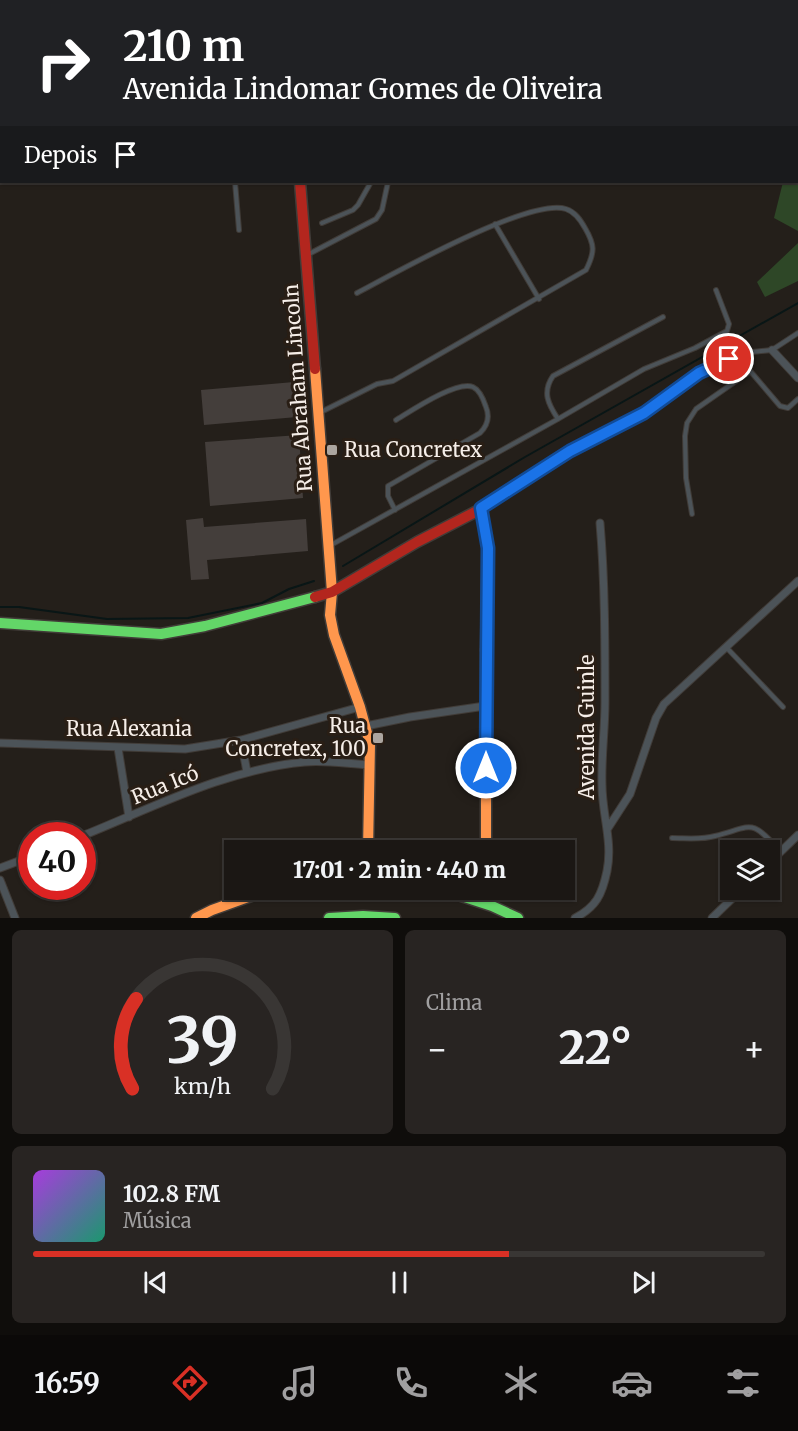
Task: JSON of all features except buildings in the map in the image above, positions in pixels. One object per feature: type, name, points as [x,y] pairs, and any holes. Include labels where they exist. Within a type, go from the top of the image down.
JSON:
[{"type":"street","name":"Rua Abraham Lincoln","points":[[300,183],[332,592]]},
{"type":"street","points":[[771,350],[798,378]]},
{"type":"street","points":[[0,623],[161,633],[214,624],[332,592],[408,547],[481,508],[488,548],[485,706],[486,840]]},
{"type":"street","name":"Avenida Guinle","points":[[575,918],[590,909],[601,891],[607,870],[608,828],[603,809],[602,783],[605,703],[603,554],[600,523]]},
{"type":"street","points":[[608,828],[630,794],[660,710],[670,697],[798,581]]},
{"type":"street","points":[[332,592],[330,615],[334,635],[360,707],[370,744],[369,840]]},
{"type":"street","points":[[366,726],[485,706]]},
{"type":"street","name":"Rua Alexania","points":[[0,743],[185,749],[240,740],[360,707]]},
{"type":"street","points":[[240,740],[247,772]]},
{"type":"street","points":[[118,748],[129,817]]},
{"type":"street","name":"Rua Icó","points":[[96,830],[198,789],[247,772],[307,761],[369,765]]},
{"type":"street","points":[[781,851],[798,835]]},
{"type":"street","points":[[0,868],[18,861]]},
{"type":"street","points":[[0,880],[15,918]]},
{"type":"street","points":[[196,918],[240,900]]},
{"type":"street","points":[[480,900],[518,918]]},
{"type":"street","points":[[491,900],[492,906]]},
{"type":"street","points":[[712,918],[731,900]]},
{"type":"street","points":[[330,918],[363,916],[395,918]]},
{"type":"lane","points":[[235,183],[238,230]]},
{"type":"lane","points":[[322,223],[352,210],[358,205],[370,183]]},
{"type":"lane","points":[[306,255],[376,219],[382,210],[388,183]]},
{"type":"lane","points":[[319,413],[377,384],[393,381],[586,270],[593,256],[592,240],[577,215],[564,208],[538,210],[495,224],[444,247],[357,292]]},
{"type":"lane","points":[[495,224],[539,299]]},
{"type":"lane","points":[[328,546],[644,369],[695,348],[726,331],[729,324],[716,290]]},
{"type":"lane","points":[[558,419],[546,397],[549,382],[553,376],[663,317]]},
{"type":"lane","points":[[481,508],[570,451],[644,413],[699,373],[743,353],[771,350],[798,333]]},
{"type":"lane","points":[[692,514],[686,478],[685,436],[687,423],[696,409],[749,372],[780,406],[788,408],[798,399]]},
{"type":"lane","points":[[395,510],[388,496],[388,486],[480,433],[485,428],[488,413],[479,392],[474,388],[461,387],[451,390],[396,420]]},
{"type":"lane","points":[[725,647],[783,707]]},
{"type":"lane","points":[[672,838],[707,837],[736,828],[752,827],[764,833],[781,851]]},
{"type":"green space","points":[[783,183],[798,183],[798,231],[774,218]]},
{"type":"green space","points":[[798,243],[798,281],[765,297],[757,282]]},
{"type":"waterway","points":[[343,566],[525,457],[798,303]]},
{"type":"waterway","points":[[0,607],[19,607],[107,619],[188,618],[262,603],[289,589],[314,581]]},
{"type":"traffic: fast","points":[[0,623],[161,634],[205,626],[315,597]]},
{"type":"traffic: fast","points":[[474,900],[518,918]]},
{"type":"traffic: fast","points":[[329,918],[363,916],[395,918]]},
{"type":"traffic: slow","points":[[315,369],[332,592],[330,615],[334,635],[360,707],[370,744],[368,840]]},
{"type":"traffic: slow","points":[[486,650],[486,840]]},
{"type":"traffic: slow","points":[[196,918],[240,900]]},
{"type":"traffic: jam","points":[[300,183],[315,369]]},
{"type":"traffic: jam","points":[[315,597],[332,592],[417,542],[481,509],[488,548],[486,650]]},
{"type":"place","name":"Rua Concretex","points":[[332,450]]},
{"type":"place","name":"Rua Concretex, 100","points":[[378,738]]},
{"type":"route","points":[[486,768],[488,548],[481,508],[570,451],[644,413],[699,373],[729,359]]}]
